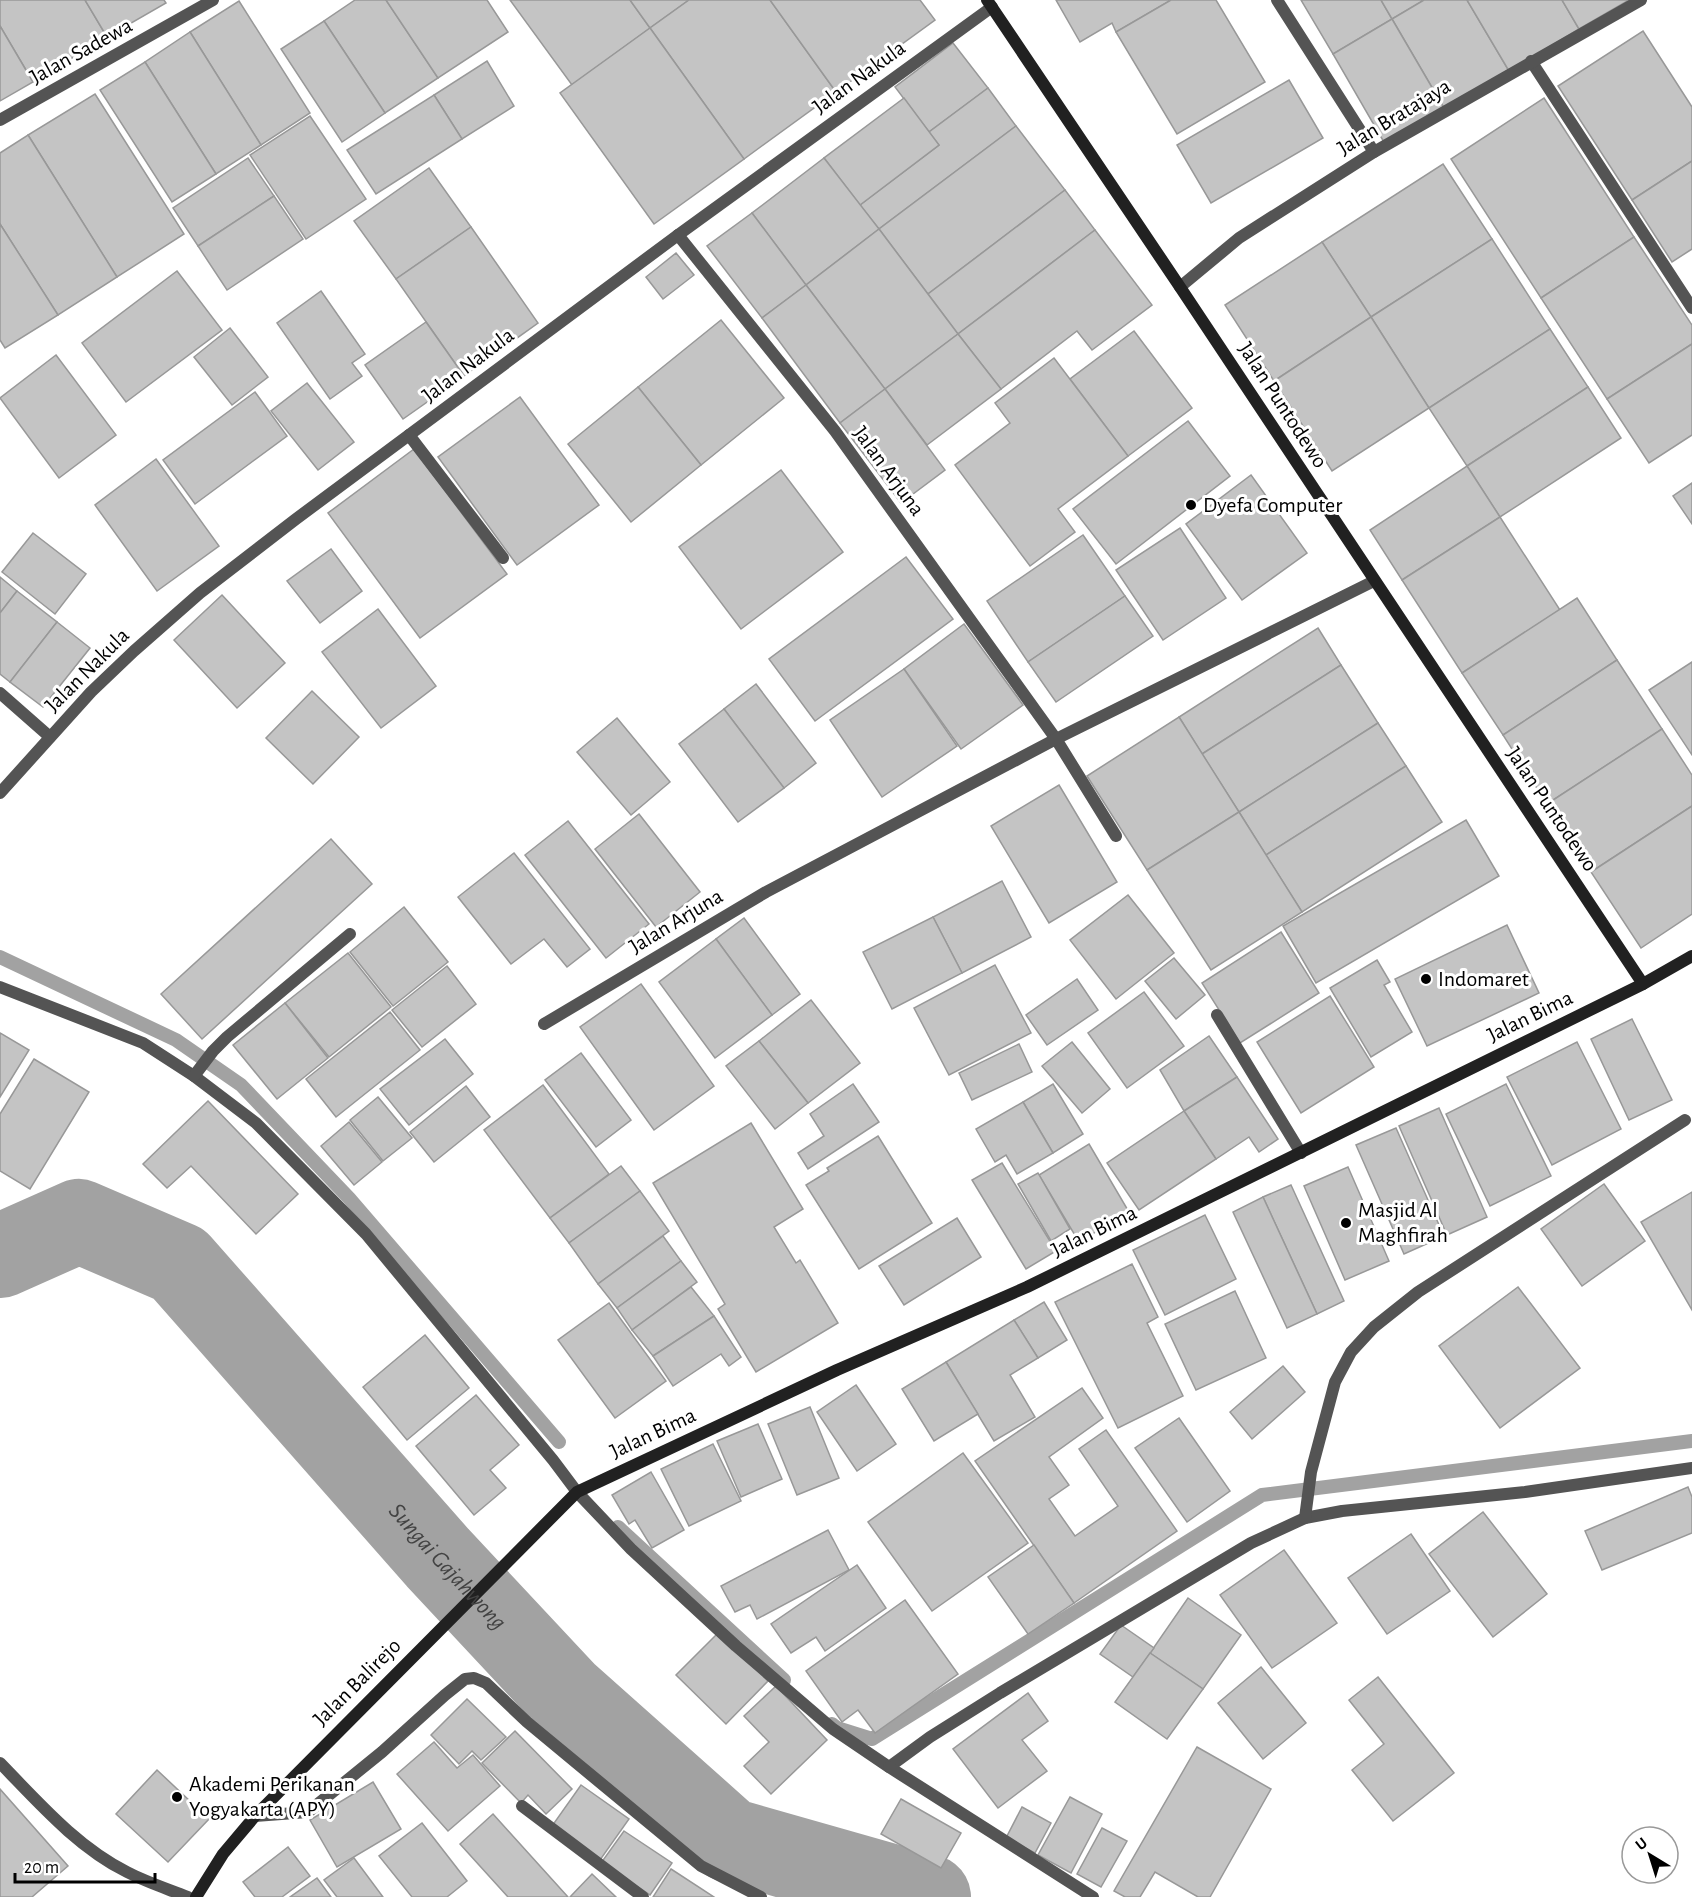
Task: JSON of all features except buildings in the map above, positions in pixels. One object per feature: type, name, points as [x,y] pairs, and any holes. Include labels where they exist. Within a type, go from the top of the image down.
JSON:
[{"type":"street","name":"Jalan Sadewa","points":[[0,120],[213,0]]},
{"type":"street","points":[[1277,0],[1374,152]]},
{"type":"street","name":"Jalan Bratajaya","points":[[1180,287],[1239,238],[1374,152],[1641,0]]},
{"type":"street","name":"Jalan Nakula","points":[[0,793],[108,676],[200,593],[989,4]]},
{"type":"street","name":"Jalan Puntodewo","points":[[989,4],[1643,984]]},
{"type":"street","points":[[1531,61],[1692,308]]},
{"type":"street","name":"Jalan Arjuna","points":[[678,235],[834,431],[1056,740]]},
{"type":"street","points":[[409,435],[503,558]]},
{"type":"street","name":"Jalan Arjuna","points":[[544,1024],[766,892],[1056,740],[1374,580]]},
{"type":"street","points":[[0,693],[50,737]]},
{"type":"street","points":[[1056,740],[1116,836]]},
{"type":"street","points":[[196,1074],[213,1050],[227,1037],[350,934]]},
{"type":"street","name":"Jalan Bima","points":[[562,1509],[577,1492],[837,1370],[1027,1287],[1643,984],[1692,956]]},
{"type":"street","points":[[0,987],[143,1043],[196,1074],[256,1123],[366,1234],[554,1460],[577,1492],[631,1549],[736,1646],[832,1729],[1093,1897]]},
{"type":"street","points":[[1217,1015],[1300,1153]]},
{"type":"street","points":[[1305,1518],[1311,1472],[1335,1382],[1351,1352],[1374,1327],[1418,1292],[1685,1120]]},
{"type":"street","points":[[889,1767],[1000,1693],[1251,1543],[1305,1518],[1342,1511],[1525,1492],[1692,1468]]},
{"type":"street","name":"Jalan Balirejo","points":[[196,1897],[223,1854],[255,1816],[562,1509]]},
{"type":"street","points":[[255,1816],[308,1812],[382,1752],[445,1695],[465,1679],[474,1678],[494,1689],[527,1722],[701,1866],[761,1897]]},
{"type":"street","points":[[0,1763],[46,1811],[83,1844],[127,1872],[188,1897]]},
{"type":"street","points":[[522,1806],[643,1897]]},
{"type":"waterway","points":[[0,957],[176,1040],[241,1085],[349,1198],[559,1442]]},
{"type":"waterway","name":"Sungai Gajahwong","points":[[0,1256],[79,1221],[179,1264],[438,1558],[564,1693],[729,1840],[929,1897]]},
{"type":"waterway","points":[[832,1724],[837,1728],[872,1739],[1262,1495],[1692,1441]]},
{"type":"waterway","points":[[618,1527],[784,1680]]},
{"type":"place","name":"Dyefa Computer","points":[[1191,505]]},
{"type":"place","name":"Indomaret","points":[[1426,979]]},
{"type":"place","name":"Masjid Al Maghfirah","points":[[1346,1223]]},
{"type":"place","name":"Akademi Perikanan Yogyakarta (APY)","points":[[177,1797]]}]
